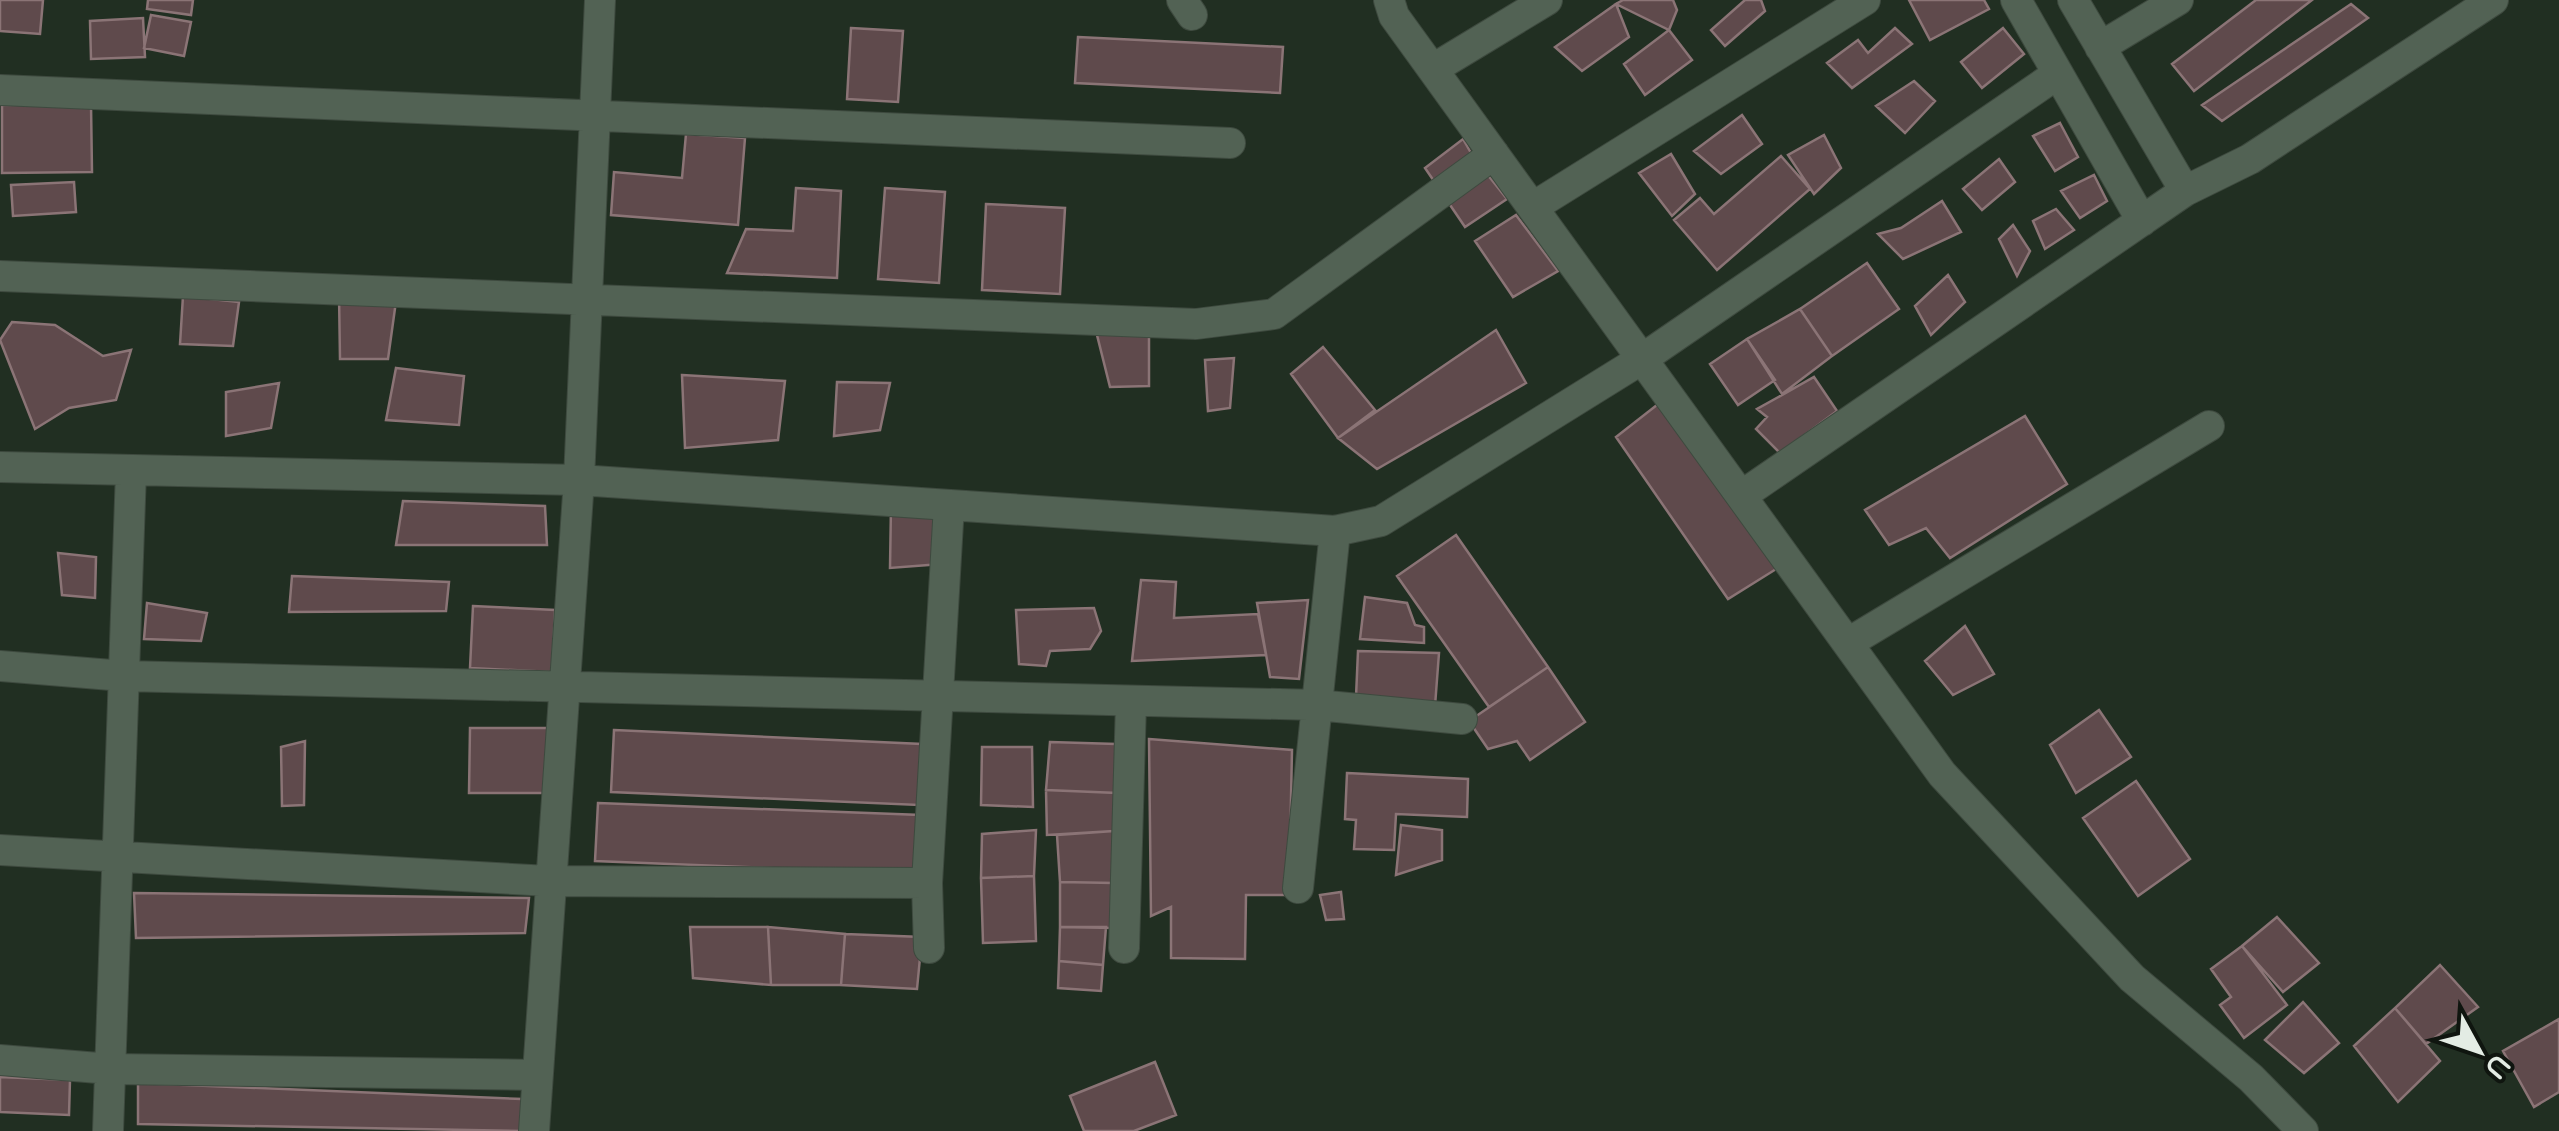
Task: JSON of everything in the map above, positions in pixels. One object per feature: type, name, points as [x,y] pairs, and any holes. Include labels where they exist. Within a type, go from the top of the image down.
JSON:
[{"type":"street","points":[[534,1131],[579,480],[600,0]]},
{"type":"street","points":[[1389,0],[1394,16],[1942,774],[2132,978],[2252,1078],[2303,1131]]},
{"type":"street","points":[[1434,69],[1547,0]]},
{"type":"street","points":[[1533,207],[1865,0]]},
{"type":"street","points":[[2016,0],[2142,221]]},
{"type":"street","points":[[2073,0],[2185,191]]},
{"type":"street","points":[[2100,47],[2178,0]]},
{"type":"street","points":[[1741,496],[2185,191],[2250,159],[2492,0]]},
{"type":"street","points":[[0,467],[579,480],[1334,531],[1381,521],[1642,359],[2056,75]]},
{"type":"street","points":[[0,90],[1230,143]]},
{"type":"street","points":[[0,276],[587,296],[1196,324],[1274,314],[1494,154]]},
{"type":"street","points":[[1848,643],[2209,426]]},
{"type":"street","points":[[108,1131],[132,470]]},
{"type":"street","points":[[929,948],[927,884],[949,505]]},
{"type":"street","points":[[1298,888],[1334,531]]},
{"type":"street","points":[[0,666],[124,676],[564,685],[938,699],[1316,705],[1462,719]]},
{"type":"street","points":[[1124,948],[1131,702]]},
{"type":"street","points":[[0,850],[549,881],[927,884]]},
{"type":"street","points":[[0,1060],[112,1069],[537,1075]]},
{"type":"building","points":[[0,0],[43,0],[40,34],[0,31]]},
{"type":"building","points":[[148,0],[193,0],[191,15],[147,9]]},
{"type":"building","points":[[1623,0],[1673,0],[1677,10],[1669,30],[1616,4]]},
{"type":"building","points":[[1745,0],[1761,0],[1765,11],[1725,46],[1711,30]]},
{"type":"building","points":[[1909,0],[1984,0],[1989,9],[1930,40]]},
{"type":"building","points":[[2256,0],[2312,0],[2194,91],[2172,64]]},
{"type":"building","points":[[1616,4],[1629,37],[1582,71],[1555,47]]},
{"type":"building","points":[[2351,4],[2368,18],[2222,121],[2202,105]]},
{"type":"building","points":[[151,15],[191,22],[184,56],[144,48]]},
{"type":"building","points":[[143,18],[145,57],[91,59],[90,21]]},
{"type":"building","points":[[851,28],[903,31],[898,102],[847,99]]},
{"type":"building","points":[[1895,28],[1912,44],[1852,88],[1827,63],[1858,40],[1868,53]]},
{"type":"building","points":[[2003,28],[2024,54],[1982,88],[1961,62]]},
{"type":"building","points":[[1669,30],[1692,60],[1645,95],[1624,64]]},
{"type":"building","points":[[1078,37],[1283,47],[1280,93],[1075,83]]},
{"type":"building","points":[[1914,81],[1935,101],[1905,133],[1876,106]]},
{"type":"building","points":[[91,104],[92,172],[2,173],[2,105]]},
{"type":"building","points":[[1742,115],[1762,144],[1721,174],[1694,151]]},
{"type":"building","points":[[2060,123],[2078,157],[2055,171],[2033,136]]},
{"type":"building","points":[[686,134],[745,138],[738,225],[611,215],[614,172],[682,178]]},
{"type":"building","points":[[1824,135],[1841,168],[1814,194],[1788,155]]},
{"type":"building","points":[[1463,139],[1471,153],[1438,187],[1425,168]]},
{"type":"building","points":[[1671,154],[1695,194],[1672,216],[1639,173]]},
{"type":"building","points":[[1781,156],[1810,189],[1717,270],[1674,220],[1700,198],[1714,214]]},
{"type":"building","points":[[1999,159],[2015,182],[1982,210],[1963,189]]},
{"type":"building","points":[[1483,169],[1507,199],[1465,227],[1444,196]]},
{"type":"building","points":[[2094,175],[2107,201],[2080,218],[2061,191]]},
{"type":"building","points":[[74,182],[76,212],[13,216],[11,185]]},
{"type":"building","points":[[796,188],[841,191],[837,278],[727,273],[746,229],[793,231]]},
{"type":"building","points":[[885,188],[945,192],[939,283],[878,279]]},
{"type":"building","points":[[1942,201],[1961,232],[1903,259],[1878,234],[1901,228]]},
{"type":"building","points":[[986,204],[1065,208],[1060,294],[982,290]]},
{"type":"building","points":[[2056,209],[2074,230],[2045,249],[2033,221]]},
{"type":"building","points":[[1516,215],[1558,271],[1513,297],[1475,241]]},
{"type":"building","points":[[2013,225],[2030,251],[2017,276],[1999,239]]},
{"type":"building","points":[[1867,263],[1899,309],[1832,356],[1800,309]]},
{"type":"building","points":[[1948,275],[1965,302],[1931,335],[1915,306]]},
{"type":"building","points":[[339,294],[397,294],[388,359],[340,359]]},
{"type":"building","points":[[183,296],[239,302],[233,346],[180,344]]},
{"type":"building","points":[[1800,309],[1832,356],[1782,394],[1747,339]]},
{"type":"building","points":[[12,322],[55,325],[103,356],[131,350],[116,400],[69,408],[35,429],[0,340]]},
{"type":"building","points":[[1094,323],[1149,326],[1149,386],[1110,387]]},
{"type":"building","points":[[1496,330],[1526,383],[1377,469],[1338,438]]},
{"type":"building","points":[[1747,339],[1775,380],[1738,405],[1710,364]]},
{"type":"building","points":[[1323,347],[1375,410],[1338,438],[1291,374]]},
{"type":"building","points":[[1234,358],[1230,408],[1208,411],[1205,360]]},
{"type":"building","points":[[396,368],[464,376],[459,425],[386,420]]},
{"type":"building","points":[[682,375],[785,381],[778,440],[685,448]]},
{"type":"building","points":[[1814,377],[1837,411],[1780,453],[1756,429],[1767,417],[1757,409]]},
{"type":"building","points":[[837,382],[890,383],[880,430],[834,436]]},
{"type":"building","points":[[279,383],[271,428],[226,436],[226,392]]},
{"type":"building","points":[[1662,401],[1781,566],[1728,599],[1616,437]]},
{"type":"building","points":[[2025,416],[2067,484],[1950,558],[1926,528],[1889,545],[1865,510]]},
{"type":"building","points":[[403,501],[545,506],[547,545],[396,545]]},
{"type":"building","points":[[891,506],[945,509],[941,564],[890,568]]},
{"type":"building","points":[[1456,535],[1548,667],[1489,707],[1397,576]]},
{"type":"building","points":[[58,553],[96,557],[95,598],[62,595]]},
{"type":"building","points":[[292,576],[449,582],[446,611],[289,612]]},
{"type":"building","points":[[1141,580],[1176,582],[1174,618],[1258,614],[1266,655],[1132,661]]},
{"type":"building","points":[[1365,597],[1407,603],[1415,625],[1424,627],[1424,643],[1360,639]]},
{"type":"building","points":[[1308,600],[1299,679],[1270,677],[1257,603]]},
{"type":"building","points":[[147,603],[207,613],[201,641],[144,639]]},
{"type":"building","points":[[473,606],[555,610],[552,672],[470,668]]},
{"type":"building","points":[[1094,608],[1101,631],[1090,649],[1050,651],[1046,666],[1019,664],[1016,610]]},
{"type":"building","points":[[1965,626],[1994,674],[1953,695],[1925,661]]},
{"type":"building","points":[[1358,651],[1439,653],[1435,706],[1356,697]]},
{"type":"building","points":[[1548,667],[1585,722],[1530,760],[1517,741],[1488,749],[1469,721]]},
{"type":"building","points":[[2099,710],[2131,757],[2076,793],[2050,745]]},
{"type":"building","points":[[470,728],[548,728],[548,793],[469,793]]},
{"type":"building","points":[[614,730],[922,744],[919,805],[611,792]]},
{"type":"building","points":[[1149,739],[1292,750],[1289,895],[1246,895],[1245,959],[1171,958],[1171,907],[1151,916]]},
{"type":"building","points":[[305,741],[304,805],[282,806],[281,747]]},
{"type":"building","points":[[1050,742],[1116,744],[1117,793],[1046,790]]},
{"type":"building","points":[[982,747],[1032,747],[1033,807],[981,805]]},
{"type":"building","points":[[1347,773],[1468,779],[1467,817],[1396,814],[1394,850],[1354,849],[1356,820],[1345,819]]},
{"type":"building","points":[[2136,781],[2190,859],[2138,896],[2083,818]]},
{"type":"building","points":[[1046,790],[1117,793],[1114,831],[1047,835]]},
{"type":"building","points":[[598,803],[921,815],[918,874],[595,861]]},
{"type":"building","points":[[1401,825],[1442,830],[1442,860],[1396,875]]},
{"type":"building","points":[[1036,830],[1034,876],[981,878],[982,834]]},
{"type":"building","points":[[1114,831],[1114,883],[1060,882],[1057,835]]},
{"type":"building","points":[[1034,876],[1036,941],[983,943],[981,878]]},
{"type":"building","points":[[1060,882],[1114,883],[1114,928],[1060,927]]},
{"type":"building","points":[[1341,892],[1344,919],[1326,920],[1320,895]]},
{"type":"building","points":[[134,893],[529,898],[525,933],[136,938]]},
{"type":"building","points":[[2277,917],[2319,963],[2283,992],[2242,946]]},
{"type":"building","points":[[690,927],[768,927],[771,985],[693,978]]},
{"type":"building","points":[[768,927],[845,934],[841,985],[771,985]]},
{"type":"building","points":[[1060,927],[1106,927],[1103,965],[1059,961]]},
{"type":"building","points":[[845,934],[922,937],[917,989],[841,985]]},
{"type":"building","points":[[2242,946],[2287,1005],[2244,1038],[2220,1005],[2231,997],[2211,969]]},
{"type":"building","points":[[1059,961],[1103,965],[1101,991],[1058,988]]},
{"type":"building","points":[[2440,965],[2478,1007],[2426,1044],[2395,1008]]},
{"type":"building","points":[[2303,1002],[2339,1043],[2304,1073],[2265,1040]]},
{"type":"building","points":[[2395,1008],[2440,1061],[2398,1102],[2354,1046]]},
{"type":"building","points":[[2559,1019],[2559,1092],[2534,1107],[2503,1051]]},
{"type":"building","points":[[1155,1062],[1176,1115],[1134,1131],[1084,1131],[1070,1096]]},
{"type":"building","points":[[0,1077],[70,1080],[69,1115],[0,1112]]},
{"type":"building","points":[[138,1083],[522,1099],[521,1131],[138,1124]]}]
